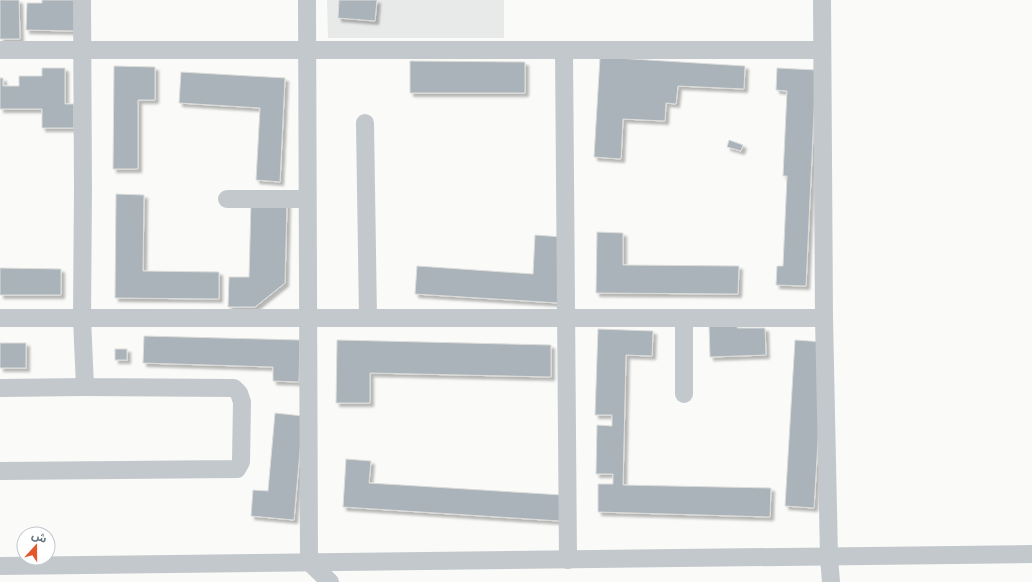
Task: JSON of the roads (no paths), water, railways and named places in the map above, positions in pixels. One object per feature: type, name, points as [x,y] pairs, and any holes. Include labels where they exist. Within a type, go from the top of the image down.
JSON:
[{"type":"street","points":[[82,0],[82,318],[84,387]]},
{"type":"street","points":[[306,0],[309,562],[330,582]]},
{"type":"street","points":[[822,0],[824,318],[829,557],[831,582]]},
{"type":"street","points":[[0,50],[822,50]]},
{"type":"street","points":[[564,50],[568,560]]},
{"type":"street","points":[[365,123],[368,318]]},
{"type":"street","points":[[227,199],[307,200]]},
{"type":"street","points":[[0,318],[824,318]]},
{"type":"street","points":[[684,318],[684,394]]},
{"type":"street","points":[[0,388],[234,388],[239,393],[242,402],[241,462],[237,469],[0,471]]},
{"type":"street","points":[[0,566],[1032,554]]}]
